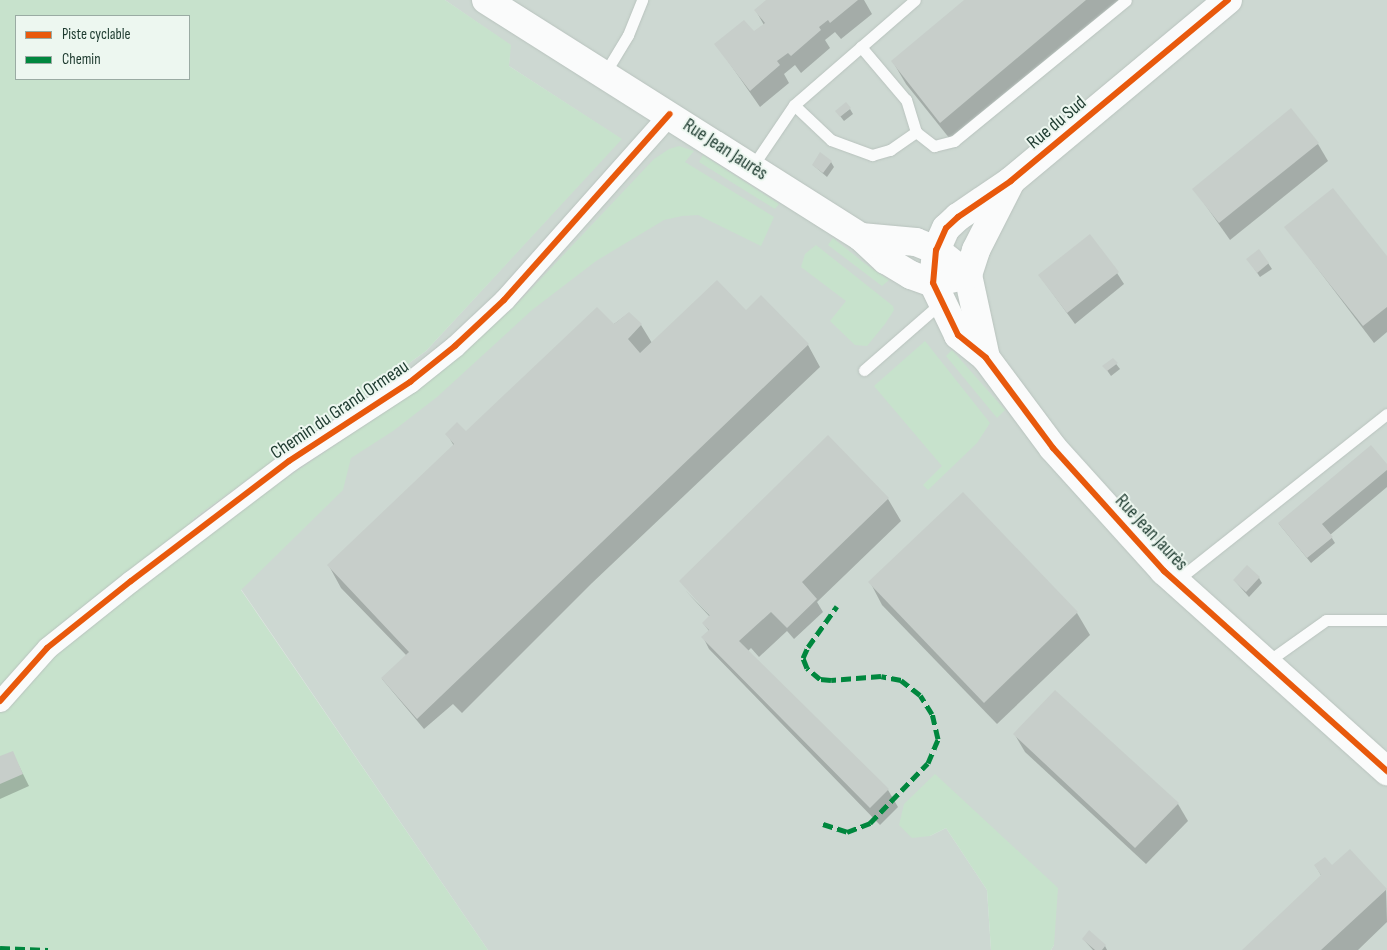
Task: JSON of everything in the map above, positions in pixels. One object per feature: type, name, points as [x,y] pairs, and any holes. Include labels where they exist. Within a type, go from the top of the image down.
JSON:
[{"type":"street","name":"Rue Jean Jaurès","points":[[486,0],[670,114],[861,237],[886,260],[937,293],[958,336],[986,358],[1053,448],[1176,582],[1387,771]]},
{"type":"street","name":"Rue du Sud","points":[[932,240],[995,189],[1010,181],[1228,0]]},
{"type":"street","name":"Chemin du Grand Ormeau","points":[[0,701],[47,648],[130,580],[289,461],[410,382],[455,346],[504,300],[670,114]]},
{"type":"street","name":"Rue du Sud","points":[[968,275],[976,250],[1010,181]]},
{"type":"street","name":"Rue Jean Jaurès","points":[[861,237],[932,240]]},
{"type":"street","points":[[932,240],[968,275],[937,293],[932,240]]},
{"type":"street","name":"Rue Jean Jaurès","points":[[968,275],[986,358]]},
{"type":"lane","points":[[605,73],[628,35],[642,0]]},
{"type":"lane","points":[[752,167],[794,105],[915,0]]},
{"type":"lane","points":[[861,47],[906,100],[916,132],[934,146],[954,141],[1126,0]]},
{"type":"lane","points":[[794,105],[831,140],[872,155],[890,150],[916,132]]},
{"type":"lane","points":[[864,370],[937,293]]},
{"type":"lane","points":[[1176,582],[1387,414]]},
{"type":"lane","points":[[1267,662],[1326,620],[1387,620]]},
{"type":"shaded area","points":[[445,0],[1387,0],[1387,950],[1051,950],[1054,945],[935,775],[930,836],[946,828],[987,890],[991,950],[488,950],[193,519],[426,351],[621,139],[509,66],[510,45]]},
{"type":"green space","points":[[0,0],[445,0],[511,45],[509,66],[622,139],[426,351],[193,519],[203,534],[396,404],[469,347],[518,303],[654,159],[669,149],[679,146],[694,151],[685,162],[774,217],[761,246],[698,215],[682,216],[664,220],[596,261],[532,310],[437,397],[393,431],[351,458],[343,490],[241,590],[488,950],[0,950]]},
{"type":"green space","points":[[703,155],[779,204],[775,209],[699,162]]},
{"type":"green space","points":[[833,238],[889,280],[882,286],[828,245]]},
{"type":"green space","points":[[816,245],[893,306],[894,310],[885,324],[867,346],[855,345],[830,321],[846,301],[801,267],[805,254]]},
{"type":"green space","points":[[925,341],[990,423],[977,443],[928,490],[923,485],[942,466],[874,386]]},
{"type":"green space","points":[[952,350],[1005,410],[997,418],[946,356]]},
{"type":"green space","points":[[935,774],[1058,888],[1054,945],[1051,950],[991,950],[987,890],[946,828],[930,836],[912,838],[899,825],[904,804]]},
{"type":"building","points":[[766,0],[858,0],[830,23],[828,20],[819,27],[821,30],[791,56],[788,53],[777,61],[780,65],[750,91],[714,44],[744,20],[754,31],[765,23],[754,10]]},
{"type":"building","points":[[964,0],[1086,0],[940,123],[891,61]]},
{"type":"building","points":[[846,102],[851,108],[840,117],[835,111]]},
{"type":"building","points":[[1291,108],[1319,143],[1219,223],[1192,189]]},
{"type":"building","points":[[820,152],[832,161],[823,173],[812,165]]},
{"type":"building","points":[[1333,188],[1387,256],[1387,307],[1363,326],[1284,227]]},
{"type":"building","points":[[1090,234],[1119,272],[1067,313],[1038,275]]},
{"type":"building","points":[[1259,249],[1269,263],[1257,273],[1246,259]]},
{"type":"building","points":[[717,280],[746,310],[761,295],[809,344],[417,719],[381,678],[409,652],[327,565],[454,444],[445,434],[457,422],[466,431],[597,307],[614,324],[629,312],[642,324],[628,339],[640,353]]},
{"type":"building","points":[[1113,358],[1118,363],[1107,371],[1102,366]]},
{"type":"building","points":[[828,435],[889,498],[802,582],[817,599],[787,628],[771,612],[739,641],[889,789],[870,808],[701,637],[709,630],[702,623],[710,615],[679,581]]},
{"type":"building","points":[[1371,445],[1387,464],[1387,470],[1322,524],[1333,537],[1307,558],[1278,523]]},
{"type":"building","points":[[963,492],[1078,612],[984,703],[868,582]]},
{"type":"building","points":[[1247,565],[1260,577],[1246,592],[1233,580]]},
{"type":"building","points":[[1055,690],[1179,803],[1135,848],[1013,734]]},
{"type":"building","points":[[13,751],[23,774],[0,784],[0,756]]},
{"type":"building","points":[[1350,849],[1387,889],[1321,950],[1242,950],[1321,875],[1314,865],[1325,857],[1332,865]]},
{"type":"building","points":[[1089,930],[1106,945],[1102,950],[1095,950],[1082,939]]},
{"type":"marked path","points":[[823,824],[847,832],[870,823],[928,763],[938,739],[932,714],[920,695],[901,680],[881,676],[831,680],[820,679],[807,668],[803,658],[808,647],[837,606]]},
{"type":"marked path","points":[[0,948],[48,950]]},
{"type":"cycle path","points":[[1228,0],[1011,181],[958,217],[946,228],[936,250],[933,283],[958,335],[986,358],[1053,448],[1164,571],[1387,771]]},
{"type":"cycle path","points":[[0,701],[47,648],[131,581],[289,461],[410,382],[455,346],[504,300],[670,114]]}]
